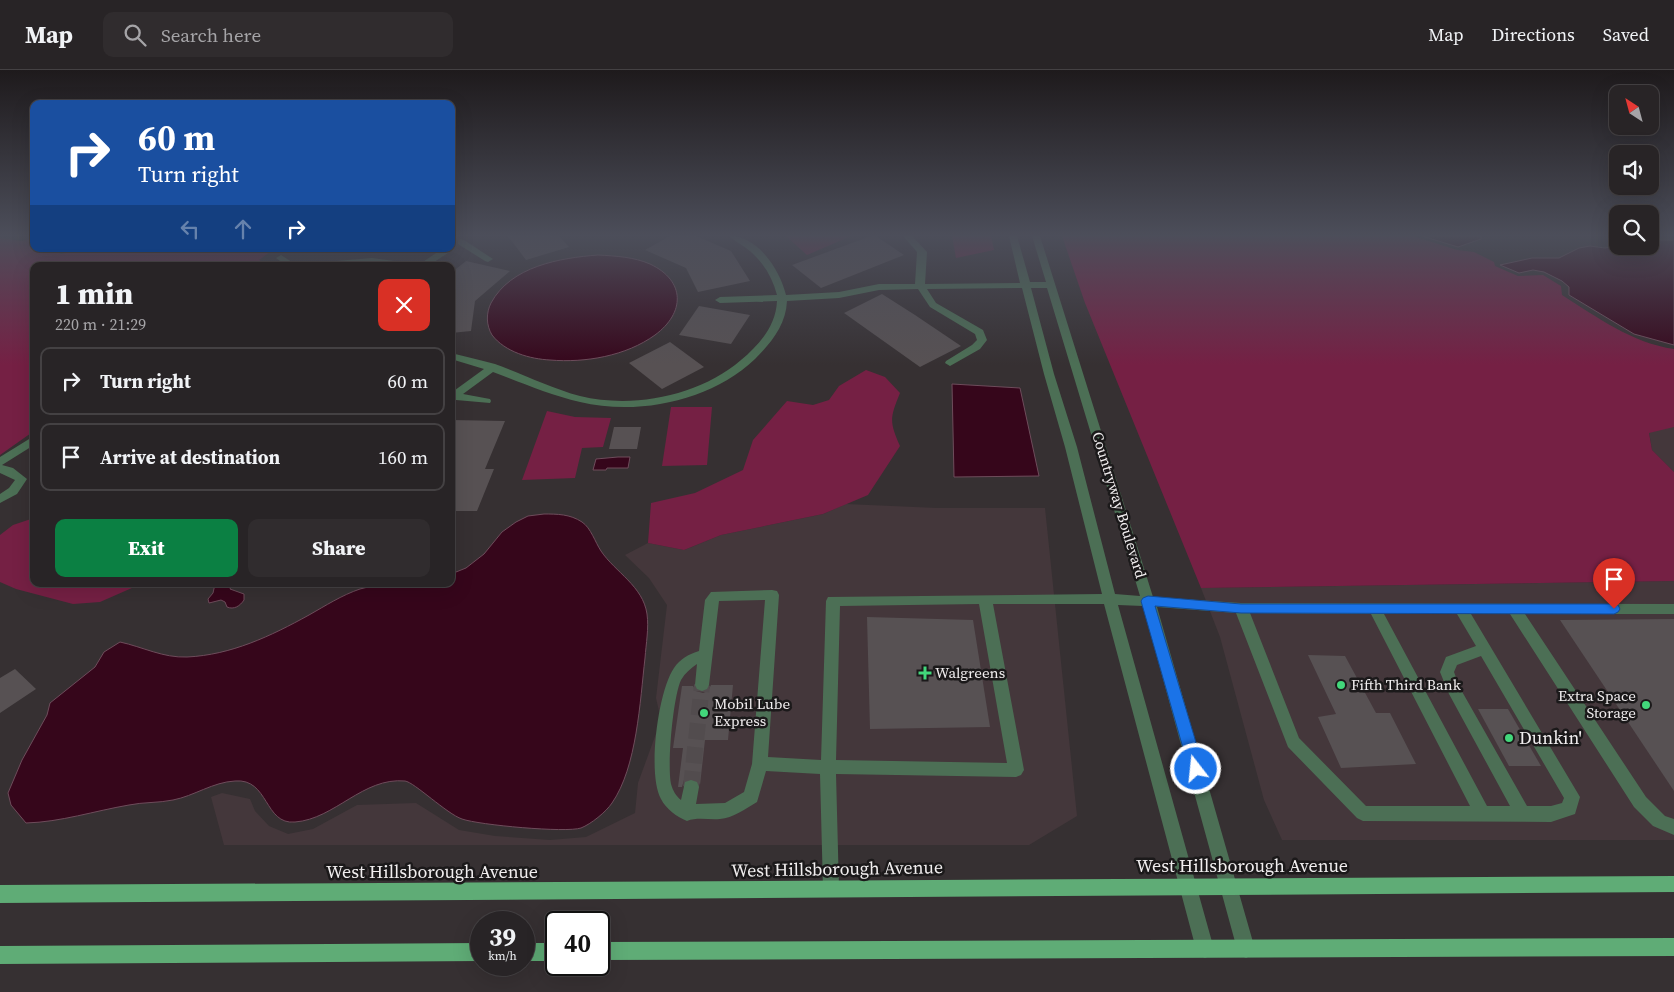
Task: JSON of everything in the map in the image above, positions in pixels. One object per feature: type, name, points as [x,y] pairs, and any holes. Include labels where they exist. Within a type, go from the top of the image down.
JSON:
[{"type":"main road","name":"West Hillsborough Avenue","points":[[0,894],[1674,884]]},
{"type":"main road","points":[[610,951],[1674,947]]},
{"type":"main road","points":[[0,954],[470,952]]},
{"type":"street","points":[[455,357],[493,367],[560,394],[590,402],[616,404],[656,401],[718,382],[749,360],[776,327],[781,314],[782,298],[777,279]]},
{"type":"street","points":[[920,279],[920,286],[933,305],[979,332],[982,340],[976,347],[950,363]]},
{"type":"street","name":"Countryway Boulevard","points":[[1025,279],[1205,949]]},
{"type":"street","name":"Countryway Boulevard","points":[[1048,279],[1148,601],[1218,844],[1246,949]]},
{"type":"street","points":[[720,300],[839,295],[879,287],[1050,285]]},
{"type":"street","points":[[455,396],[493,367]]},
{"type":"street","points":[[455,397],[486,401]]},
{"type":"street","points":[[0,462],[30,443]]},
{"type":"street","points":[[0,469],[9,471],[20,479],[19,485],[13,491],[0,499]]},
{"type":"street","points":[[702,686],[706,654],[712,600],[716,596],[772,595],[760,764],[751,797],[727,811],[687,813],[671,804],[664,787],[662,752],[671,685],[678,672],[691,660],[706,654]]},
{"type":"street","points":[[760,764],[1016,770],[985,599]]},
{"type":"street","points":[[830,890],[828,767],[833,602],[1110,599],[1241,608],[1674,609]]},
{"type":"street","points":[[1241,608],[1292,742],[1363,813],[1551,814],[1570,809],[1572,796],[1461,609]]},
{"type":"street","points":[[1375,608],[1482,814]]},
{"type":"street","points":[[1514,609],[1640,802],[1659,822],[1674,827]]},
{"type":"street","points":[[1485,650],[1451,661],[1447,672],[1454,690],[1522,813]]},
{"type":"street","points":[[687,813],[691,787]]},
{"type":"shaded area","points":[[0,279],[30,279],[30,434],[0,455]]},
{"type":"shaded area","points":[[670,279],[675,288],[676,307],[672,317],[665,326],[655,335],[631,348],[591,359],[563,361],[542,359],[518,354],[497,341],[490,331],[488,323],[489,307],[500,290],[511,280]]},
{"type":"shaded area","points":[[1077,279],[1550,279],[1561,286],[1562,295],[1615,328],[1644,341],[1674,349],[1674,427],[1649,433],[1652,450],[1674,472],[1674,581],[1201,588]]},
{"type":"shaded area","points":[[1558,279],[1674,279],[1674,345],[1634,334],[1569,295],[1569,287]]},
{"type":"shaded area","points":[[866,370],[885,377],[900,393],[892,420],[900,446],[868,495],[823,514],[721,535],[684,550],[648,543],[651,503],[695,493],[743,470],[753,440],[787,401],[813,405],[829,400],[839,386]]},
{"type":"shaded area","points":[[952,384],[1020,388],[1039,476],[954,477]]},
{"type":"shaded area","points":[[671,407],[712,407],[707,465],[662,466]]},
{"type":"shaded area","points":[[547,411],[575,417],[611,418],[603,447],[582,448],[575,478],[522,480]]},
{"type":"shaded area","points":[[1671,426],[1674,427],[1674,472],[1652,450],[1649,432]]},
{"type":"shaded area","points":[[630,457],[628,468],[593,470],[596,459]]},
{"type":"shaded area","points":[[846,504],[937,508],[1045,508],[1077,816],[1029,845],[224,845],[211,797],[222,793],[250,799],[255,811],[269,826],[288,834],[313,829],[357,805],[416,803],[459,830],[495,836],[550,840],[586,837],[635,813],[638,783],[661,720],[656,698],[667,605],[649,578],[625,555],[648,543],[684,550],[721,535],[823,514]]},
{"type":"shaded area","points":[[559,514],[577,519],[585,525],[607,559],[640,595],[647,614],[648,625],[639,713],[627,771],[612,803],[598,817],[585,826],[558,830],[522,828],[462,819],[405,781],[390,781],[376,785],[323,814],[295,822],[285,821],[277,816],[261,793],[254,787],[246,782],[235,781],[219,784],[173,800],[134,804],[39,822],[26,823],[11,805],[8,793],[22,760],[47,715],[50,703],[95,667],[104,652],[120,642],[178,657],[219,653],[265,637],[295,623],[340,597],[367,587],[455,587],[455,572],[466,568],[484,554],[502,532],[528,516]]},
{"type":"shaded area","points":[[30,519],[30,587],[134,587],[100,602],[73,604],[16,589],[0,582],[0,535],[13,525]]},
{"type":"shaded area","points":[[1674,581],[1674,840],[1282,840],[1264,800],[1220,637],[1201,588]]},
{"type":"shaded area","points":[[214,587],[231,587],[230,589],[244,594],[244,600],[239,606],[234,608],[227,607],[225,602],[221,600],[209,603],[208,599],[213,593]]},
{"type":"building","points":[[455,279],[501,279],[475,301],[471,331],[455,333]]},
{"type":"building","points":[[692,279],[749,279],[750,281],[698,292]]},
{"type":"building","points":[[810,279],[844,279],[821,288]]},
{"type":"building","points":[[882,294],[961,346],[920,367],[844,313]]},
{"type":"building","points":[[699,306],[750,315],[731,344],[679,335]]},
{"type":"building","points":[[670,342],[704,367],[662,389],[629,363]]},
{"type":"building","points":[[455,420],[505,421],[485,469],[494,469],[477,511],[455,511]]},
{"type":"building","points":[[614,427],[641,427],[637,449],[609,449]]},
{"type":"building","name":"Walgreens","points":[[867,617],[973,620],[990,727],[870,729]]},
{"type":"building","name":"Extra Space Storage","points":[[1674,619],[1674,791],[1560,620]]},
{"type":"building","name":"Fifth Third Bank","points":[[1308,655],[1345,656],[1376,713],[1390,713],[1416,764],[1341,768],[1318,717],[1336,714]]},
{"type":"building","points":[[15,669],[36,689],[0,713],[0,678]]},
{"type":"building","name":"Mobil Lube Express","points":[[711,685],[733,685],[728,740],[705,740],[700,785],[698,780],[690,778],[684,780],[682,787],[678,787],[683,748],[673,748],[682,686],[693,686],[696,691],[703,693],[708,691]]},
{"type":"building","name":"Dunkin'","points":[[1478,709],[1508,709],[1541,766],[1509,766]]},
{"type":"tunnel","points":[[691,787],[702,685]]},
{"type":"place","name":"Walgreens","points":[[925,673]]},
{"type":"place","name":"Fifth Third Bank","points":[[1341,685]]},
{"type":"place","name":"Extra Space Storage","points":[[1646,705]]},
{"type":"place","name":"Mobil Lube Express","points":[[704,713]]},
{"type":"place","name":"Dunkin'","points":[[1509,738]]},
{"type":"route","points":[[1196,769],[1148,601],[1241,608],[1614,609]]}]
